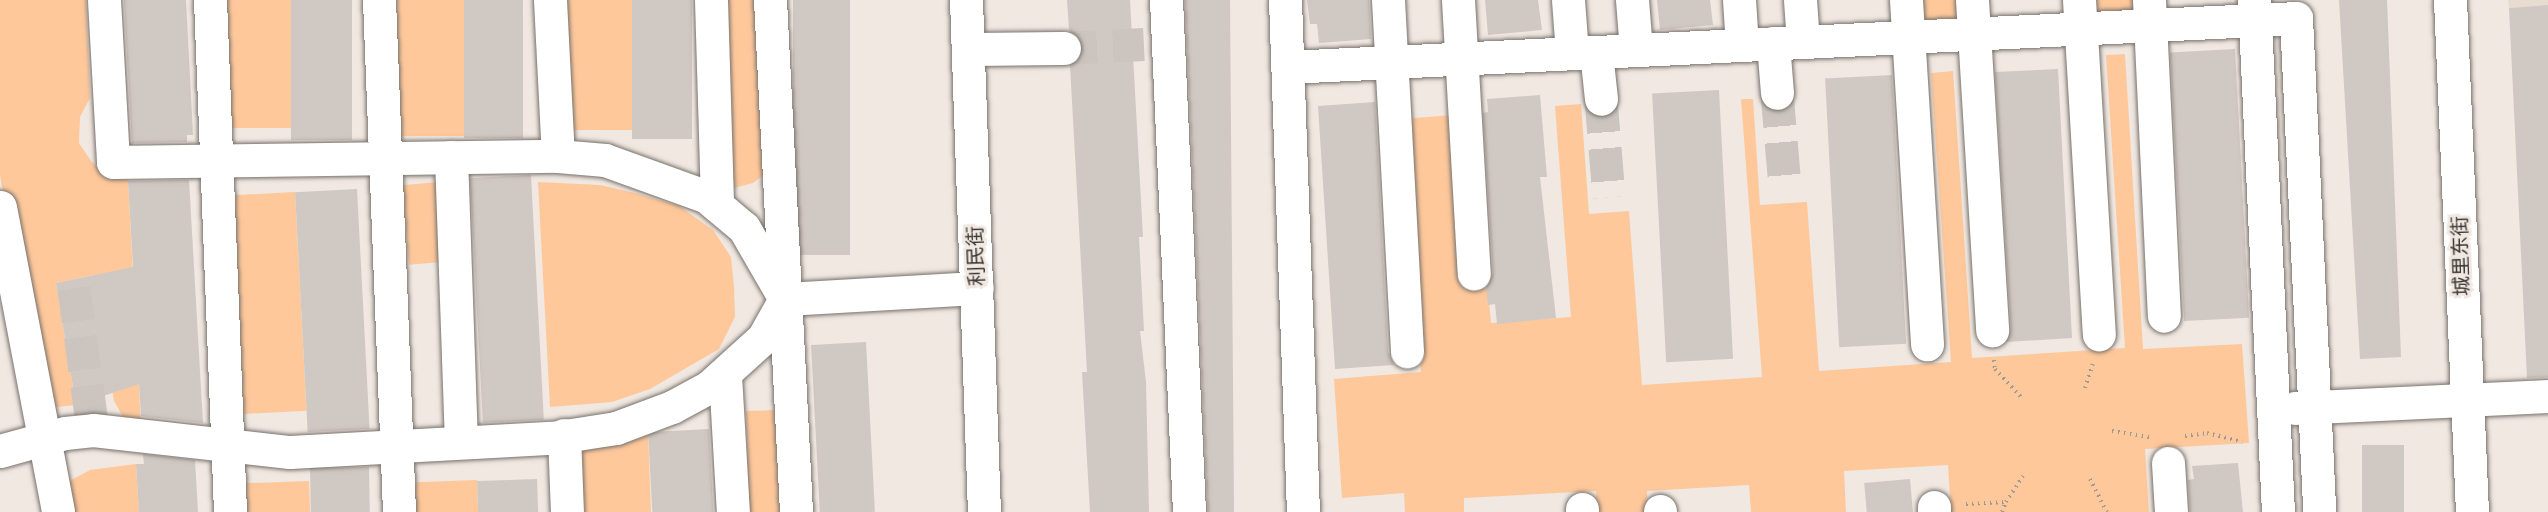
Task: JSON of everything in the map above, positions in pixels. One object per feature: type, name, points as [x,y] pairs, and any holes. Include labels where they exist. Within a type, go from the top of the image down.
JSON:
[{"type":"street","points":[[104,0],[113,162],[558,156],[605,160],[657,176],[707,197],[744,228],[785,299]]},
{"type":"street","points":[[210,0],[230,512]]},
{"type":"street","points":[[379,0],[399,512]]},
{"type":"street","points":[[550,0],[558,156]]},
{"type":"street","points":[[711,0],[717,205]]},
{"type":"street","points":[[770,0],[796,512]]},
{"type":"street","name":"利民街","points":[[966,0],[984,512]]},
{"type":"street","points":[[1166,0],[1156,43],[1189,512]]},
{"type":"street","points":[[1285,0],[1302,512]]},
{"type":"street","points":[[1388,0],[1407,351]]},
{"type":"street","points":[[1458,0],[1474,274]]},
{"type":"street","points":[[1568,0],[1601,99]]},
{"type":"street","points":[[1632,0],[1636,50]]},
{"type":"street","points":[[1739,0],[1773,43],[1777,93]]},
{"type":"street","points":[[1773,43],[1800,0]]},
{"type":"street","points":[[1906,0],[1928,344]]},
{"type":"street","points":[[1972,0],[1992,330]]},
{"type":"street","name":"城里东街","points":[[2450,0],[2472,512]]},
{"type":"street","points":[[1288,67],[1974,34],[2080,14],[2254,10],[2296,18],[2319,512]]},
{"type":"street","points":[[2254,10],[2278,512]]},
{"type":"street","points":[[2150,12],[2164,316]]},
{"type":"street","points":[[2080,14],[2099,334]]},
{"type":"street","points":[[969,49],[1064,48]]},
{"type":"street","points":[[451,157],[461,441]]},
{"type":"street","points":[[0,207],[58,512]]},
{"type":"street","points":[[785,299],[977,288]]},
{"type":"street","points":[[0,451],[44,439],[93,430],[227,447],[290,452],[564,435],[616,428],[672,407],[725,375],[763,338],[785,299]]},
{"type":"street","points":[[725,375],[733,512]]},
{"type":"street","points":[[2274,409],[2548,396]]},
{"type":"street","points":[[564,435],[567,512]]},
{"type":"street","points":[[2166,446],[2171,512]]},
{"type":"path","points":[[1992,330],[1995,369]]},
{"type":"path","points":[[1986,363],[1995,369],[2021,397]]},
{"type":"path","points":[[2112,431],[2166,446],[2207,433],[2276,452]]},
{"type":"path","points":[[2002,512],[2023,476]]},
{"type":"path","points":[[2090,479],[2107,512]]},
{"type":"path","points":[[1934,510],[2006,502]]},
{"type":"shaded area","points":[[0,0],[86,0],[90,98],[80,117],[79,143],[91,161],[109,177],[128,180],[141,426],[123,417],[114,401],[94,275],[56,283],[76,405],[56,407],[45,402],[0,176]]},
{"type":"shaded area","points":[[220,0],[291,0],[291,128],[220,128]]},
{"type":"shaded area","points":[[397,0],[464,0],[464,136],[397,136]]},
{"type":"shaded area","points":[[564,0],[632,0],[632,130],[564,130]]},
{"type":"shaded area","points":[[725,0],[764,0],[769,171],[753,183],[734,188]]},
{"type":"shaded area","points":[[1920,0],[1963,0],[1963,28],[1920,28]]},
{"type":"shaded area","points":[[2097,0],[2138,0],[2139,15],[2099,18]]},
{"type":"shaded area","points":[[2508,0],[2548,0],[2548,5],[2509,8]]},
{"type":"shaded area","points":[[2125,54],[2143,349],[2242,344],[2249,443],[2145,449],[2149,512],[1951,512],[1948,465],[1844,471],[1846,512],[1751,512],[1749,485],[1647,491],[1648,512],[1597,512],[1596,491],[1464,498],[1464,512],[1405,512],[1404,493],[1342,498],[1334,379],[1421,372],[1403,119],[1452,115],[1465,290],[1488,288],[1491,323],[1571,317],[1555,106],[1581,104],[1589,214],[1629,211],[1642,385],[1762,377],[1741,99],[1753,99],[1760,205],[1807,202],[1819,371],[1951,362],[1931,73],[1953,71],[1972,358],[2125,348],[2106,55]]},
{"type":"shaded area","points":[[438,182],[445,262],[409,265],[402,185]]},
{"type":"shaded area","points":[[538,182],[600,185],[635,193],[679,206],[713,230],[731,257],[734,287],[735,317],[719,349],[650,389],[612,402],[550,407]]},
{"type":"shaded area","points":[[295,192],[306,411],[244,414],[232,195]]},
{"type":"shaded area","points":[[777,410],[781,512],[750,512],[746,411]]},
{"type":"shaded area","points":[[648,433],[651,512],[580,512],[577,448]]},
{"type":"shaded area","points":[[136,464],[139,512],[72,512],[66,483],[90,470]]},
{"type":"shaded area","points":[[477,480],[478,512],[409,512],[408,482]]},
{"type":"shaded area","points":[[309,481],[310,512],[242,512],[241,483]]},
{"type":"building","points":[[124,0],[186,0],[193,135],[187,135],[187,142],[132,143]]},
{"type":"building","points":[[291,0],[352,0],[352,140],[291,140]]},
{"type":"building","points":[[464,0],[523,0],[523,138],[464,138]]},
{"type":"building","points":[[632,0],[692,0],[692,139],[632,139]]},
{"type":"building","points":[[793,0],[850,0],[850,255],[793,255]]},
{"type":"building","points":[[1067,0],[1130,0],[1143,237],[1139,237],[1144,331],[1140,331],[1146,382],[1149,512],[1090,512],[1082,372],[1087,372],[1070,65],[1080,58],[1083,47],[1080,38],[1069,30]]},
{"type":"building","points":[[1185,0],[1230,0],[1234,512],[1208,512]]},
{"type":"building","points":[[1307,0],[1369,0],[1371,39],[1319,43],[1317,24],[1310,24]]},
{"type":"building","points":[[1485,0],[1538,0],[1542,30],[1488,35]]},
{"type":"building","points":[[1657,0],[1710,0],[1713,25],[1660,30]]},
{"type":"building","points":[[2339,0],[2387,0],[2401,357],[2360,359]]},
{"type":"building","points":[[2548,5],[2548,377],[2527,378],[2509,8]]},
{"type":"building","points":[[2235,49],[2249,318],[2184,321],[2170,52]]},
{"type":"building","points":[[2058,69],[2072,338],[2006,342],[2011,329],[1995,72]]},
{"type":"building","points":[[1892,75],[1906,344],[1839,347],[1825,79]]},
{"type":"building","points":[[1719,90],[1733,359],[1666,362],[1652,94]]},
{"type":"building","points":[[1540,95],[1547,177],[1540,177],[1556,318],[1497,324],[1495,304],[1488,305],[1486,287],[1493,273],[1483,113],[1488,112],[1487,99]]},
{"type":"building","points":[[1375,102],[1388,352],[1394,365],[1335,369],[1318,106]]},
{"type":"building","points":[[531,175],[544,420],[483,423],[470,178]]},
{"type":"building","points":[[189,180],[203,423],[141,416],[139,384],[76,405],[56,283],[133,267],[128,181]]},
{"type":"building","points":[[357,189],[370,429],[308,432],[295,192]]},
{"type":"building","points":[[866,342],[875,512],[820,512],[811,345]]},
{"type":"building","points":[[709,429],[713,512],[652,512],[648,432]]},
{"type":"building","points":[[2362,445],[2404,445],[2404,512],[2362,512]]},
{"type":"building","points":[[143,454],[195,460],[198,512],[139,512],[136,464],[144,464]]},
{"type":"building","points":[[2238,463],[2243,512],[2190,512],[2188,480],[2194,479],[2192,466]]},
{"type":"building","points":[[369,467],[370,512],[311,512],[310,468]]},
{"type":"building","points":[[537,479],[538,512],[478,512],[477,481]]},
{"type":"building","points":[[1910,479],[1913,512],[1867,512],[1864,483]]},
{"type":"tunnel","points":[[1064,48],[1144,44]]},
{"type":"tunnel","points":[[1777,93],[1785,186]]},
{"type":"tunnel","points":[[1601,99],[1609,197]]},
{"type":"tunnel","points":[[74,288],[93,430]]}]
